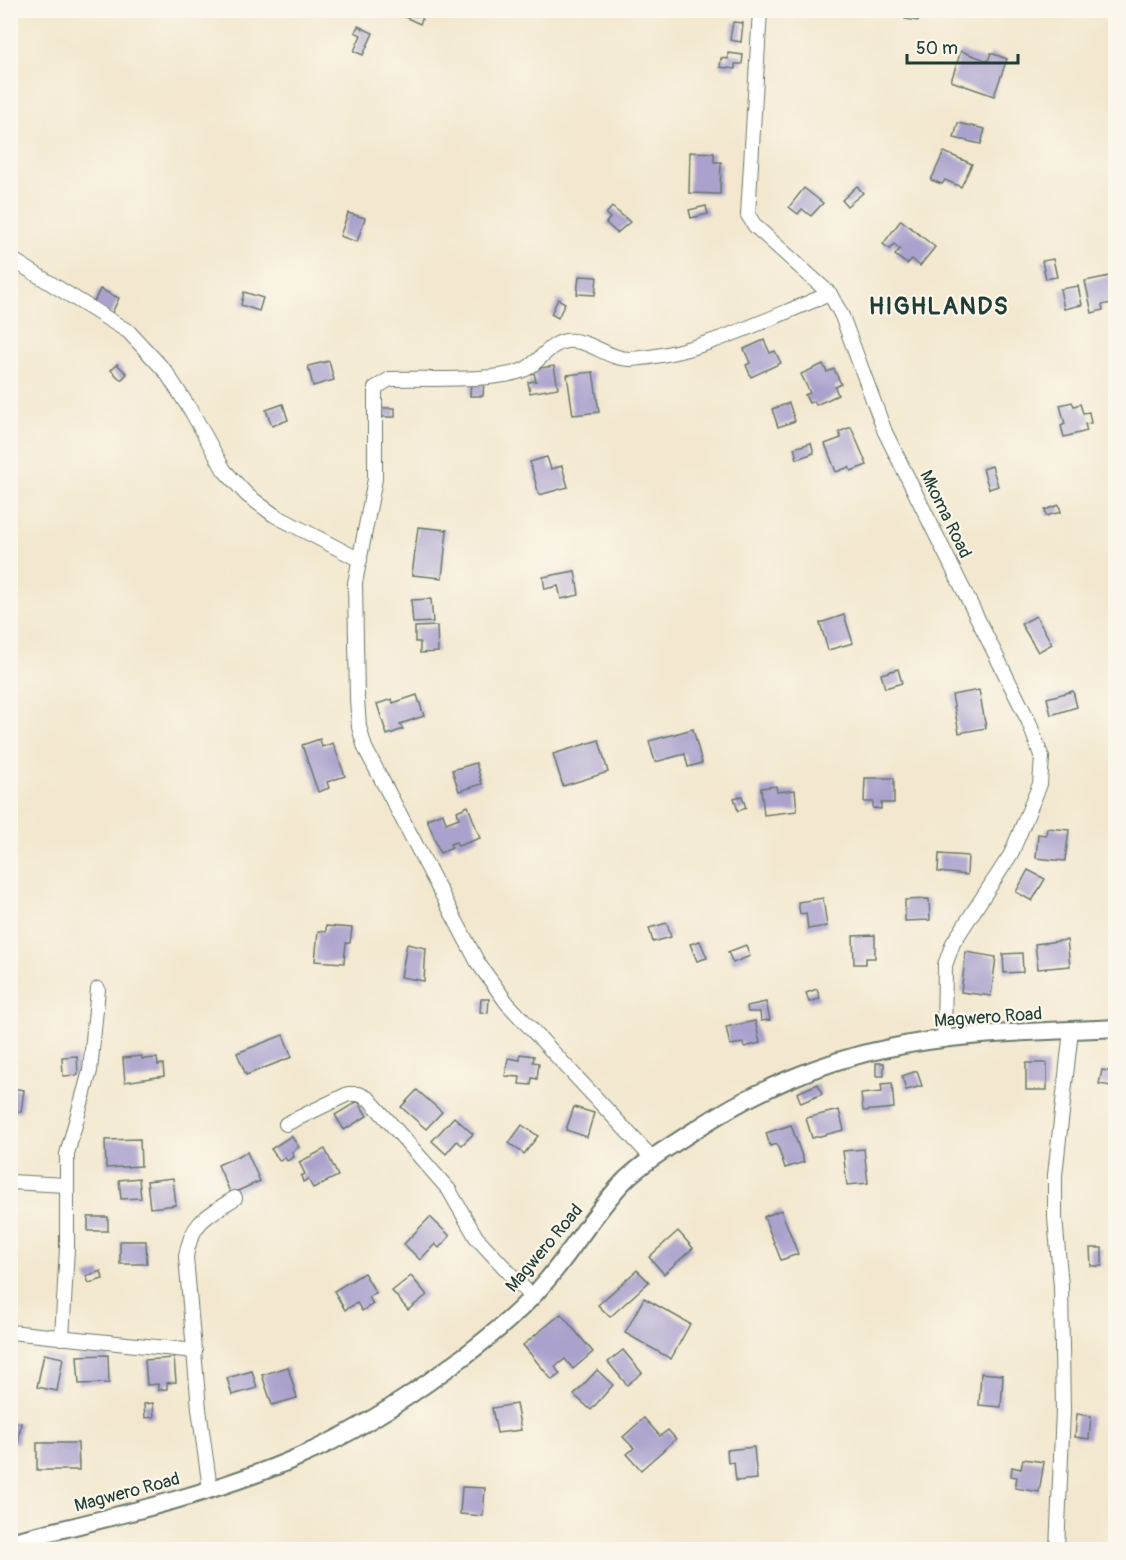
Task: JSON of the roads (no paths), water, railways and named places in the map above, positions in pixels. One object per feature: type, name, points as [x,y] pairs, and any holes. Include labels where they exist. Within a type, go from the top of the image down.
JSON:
[{"type":"street","name":"Mkoma Road","points":[[760,10],[748,215],[754,226],[830,294],[842,316],[885,432],[1029,722],[1042,758],[1040,784],[1011,854],[967,918],[945,965],[944,1040]]},
{"type":"street","points":[[10,258],[129,332],[166,372],[193,414],[224,470],[247,495],[274,515],[360,560]]},
{"type":"street","points":[[652,1158],[507,1003],[478,963],[365,748],[359,726],[357,699],[355,583],[375,479],[375,388],[379,383],[390,380],[504,376],[525,370],[553,346],[567,341],[580,342],[616,357],[629,359],[677,353],[830,294]]},
{"type":"street","points":[[62,1338],[67,1248],[67,1154],[90,1071],[98,989]]},
{"type":"street","name":"Magwero Road","points":[[10,1542],[210,1489],[300,1456],[372,1417],[447,1369],[532,1297],[620,1186],[652,1158],[747,1099],[820,1068],[867,1052],[944,1040],[1116,1028]]},
{"type":"street","points":[[1057,1550],[1063,1410],[1061,1286],[1055,1218],[1055,1175],[1071,1030]]},
{"type":"street","points":[[286,1124],[351,1094],[369,1099],[449,1190],[476,1237],[532,1297]]},
{"type":"street","points":[[10,1182],[66,1185]]},
{"type":"street","points":[[210,1489],[199,1409],[186,1257],[189,1239],[199,1221],[234,1198]]},
{"type":"street","points":[[10,1332],[195,1351]]},
{"type":"district","name":"HIGHLANDS","points":[[939,306]]}]
